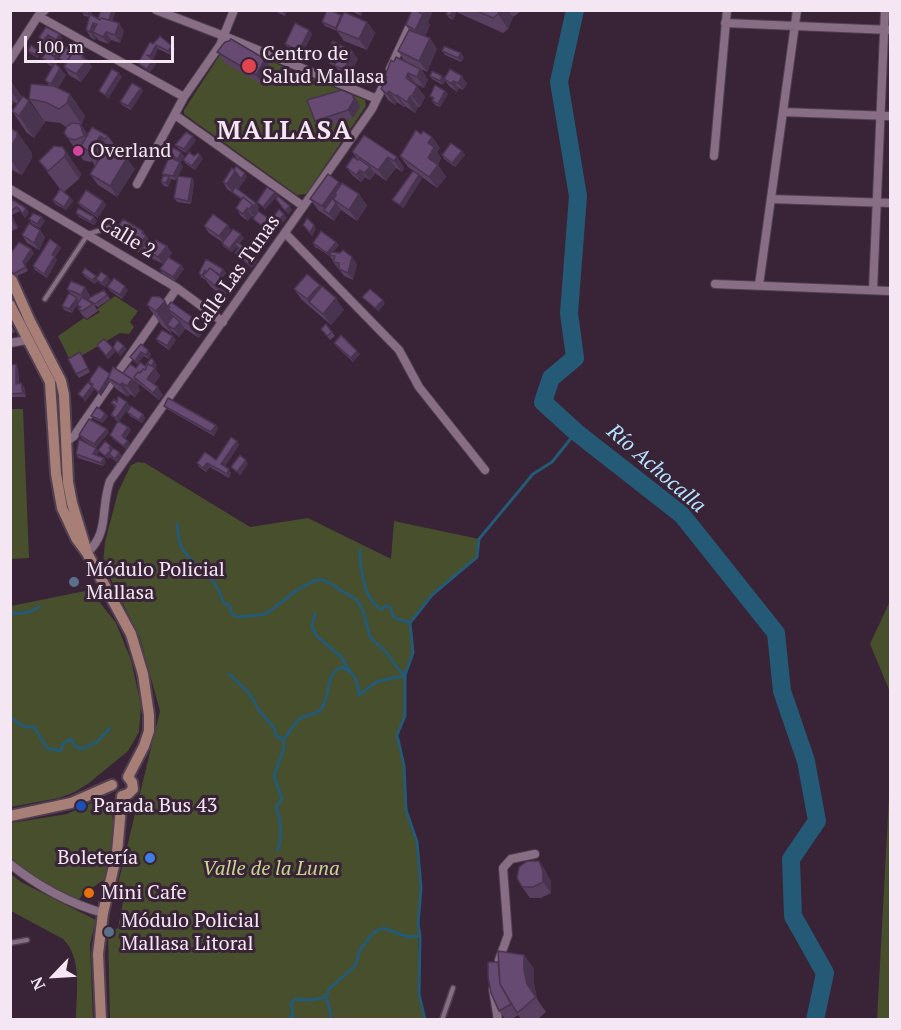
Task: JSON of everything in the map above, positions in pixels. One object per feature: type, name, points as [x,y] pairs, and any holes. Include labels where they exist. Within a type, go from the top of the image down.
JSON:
[{"type":"main road","points":[[10,276],[32,337]]},
{"type":"main road","points":[[10,305],[61,381],[64,395],[60,442],[72,503],[87,553],[131,634],[148,698],[149,731],[128,777]]},
{"type":"main road","points":[[10,816],[71,803],[112,785],[118,776],[128,777],[133,789],[122,796],[116,794],[112,785]]},
{"type":"main road","points":[[101,1020],[98,954],[103,913],[117,853],[122,796]]},
{"type":"street","points":[[156,10],[377,99]]},
{"type":"street","points":[[137,184],[184,97],[220,45],[234,10]]},
{"type":"street","name":"Calle Las Tunas","points":[[87,553],[97,544],[103,532],[104,504],[110,481],[377,99],[417,10]]},
{"type":"street","points":[[714,156],[726,10]]},
{"type":"street","points":[[759,285],[796,26],[796,10]]},
{"type":"street","points":[[873,290],[880,116],[887,30],[885,10]]},
{"type":"street","points":[[10,60],[41,13],[184,97]]},
{"type":"street","points":[[726,23],[887,30]]},
{"type":"street","points":[[783,112],[891,117]]},
{"type":"street","points":[[175,116],[303,206]]},
{"type":"street","name":"Calle 2","points":[[10,189],[177,288],[223,322]]},
{"type":"street","points":[[771,199],[891,204]]},
{"type":"street","points":[[285,233],[399,350],[419,387],[485,471]]},
{"type":"street","points":[[716,284],[891,291]]},
{"type":"street","points":[[60,442],[74,436],[177,288]]},
{"type":"street","points":[[10,343],[32,337]]},
{"type":"street","points":[[496,967],[508,935],[503,868],[511,859],[535,854]]},
{"type":"street","points":[[10,864],[49,891],[76,905],[103,913]]},
{"type":"street","points":[[492,978],[498,1020]]},
{"type":"lane","points":[[45,299],[88,234],[111,226]]},
{"type":"lane","points":[[10,944],[27,940]]},
{"type":"lane","points":[[442,1020],[453,988]]},
{"type":"green space","points":[[231,45],[365,100],[366,106],[306,194],[297,195],[184,114],[184,110],[225,47]]},
{"type":"green space","points":[[115,296],[138,311],[130,322],[134,327],[129,334],[120,333],[71,362],[58,336],[84,318],[87,320],[100,312],[97,309]]},
{"type":"green space","points":[[11,409],[23,409],[29,558],[11,559]]},
{"type":"green space","name":"Valle de la Luna","points":[[138,462],[145,463],[250,527],[308,518],[391,559],[394,521],[479,539],[477,557],[432,595],[410,623],[413,653],[405,675],[405,716],[397,735],[404,766],[406,810],[417,842],[421,888],[418,924],[419,994],[425,1019],[110,1019],[108,934],[118,928],[124,897],[118,884],[160,711],[140,638],[103,563],[105,542],[118,492],[131,465]]},
{"type":"green space","points":[[90,590],[116,623],[131,660],[141,705],[139,732],[128,751],[75,792],[59,798],[11,807],[11,606]]},
{"type":"green space","points":[[890,601],[890,692],[870,644]]},
{"type":"green space","points":[[890,778],[890,1019],[877,1019]]},
{"type":"green space","points":[[98,800],[106,803],[113,821],[109,860],[105,879],[82,895],[79,900],[71,899],[29,874],[11,858],[11,823],[67,814]]},
{"type":"green space","points":[[11,874],[21,882],[96,920],[90,944],[93,1019],[76,1019],[76,966],[69,947],[63,939],[11,911]]},
{"type":"building","points":[[101,10],[112,10],[109,20],[98,19]]},
{"type":"building","points":[[327,10],[341,15],[336,28],[322,22]]},
{"type":"building","points":[[412,10],[423,14],[415,30],[406,25]]},
{"type":"building","points":[[448,10],[453,10],[450,16],[446,14]]},
{"type":"building","points":[[475,10],[499,10],[493,18]]},
{"type":"building","points":[[344,12],[367,22],[359,39],[336,30]]},
{"type":"building","points":[[90,14],[100,20],[101,18],[119,23],[115,35],[106,32],[103,37],[93,32],[97,24],[93,23],[90,32],[86,30]]},
{"type":"building","points":[[295,23],[309,30],[299,51],[285,44]]},
{"type":"building","points":[[46,27],[60,34],[56,40],[48,35],[43,41],[39,37]]},
{"type":"building","points":[[409,30],[430,38],[419,61],[398,51]]},
{"type":"building","points":[[160,36],[172,46],[168,51],[156,45],[150,56],[147,55],[153,60],[147,69],[138,63],[150,42],[153,44]]},
{"type":"building","points":[[231,39],[265,59],[256,75],[217,52],[225,42]]},
{"type":"building","points":[[333,41],[353,52],[344,69],[334,66],[336,61],[325,57]]},
{"type":"building","points":[[31,45],[37,50],[36,55],[28,51]]},
{"type":"building","points":[[444,46],[461,53],[458,58],[442,51]]},
{"type":"building","points":[[49,47],[57,52],[55,56],[50,54],[56,58],[52,64],[42,58]]},
{"type":"building","points":[[66,47],[73,51],[66,63],[59,58]]},
{"type":"building","points":[[74,50],[87,60],[76,74],[64,67]]},
{"type":"building","points":[[396,57],[420,69],[417,77],[408,73],[406,78],[417,86],[407,102],[381,89],[391,60],[394,62]]},
{"type":"building","points":[[55,63],[60,68],[51,84],[45,80]]},
{"type":"building","points":[[112,69],[119,73],[105,95],[99,91]]},
{"type":"building","points":[[450,69],[462,76],[458,83],[453,81],[452,84],[444,79]]},
{"type":"building","points":[[432,71],[442,76],[440,81],[430,76]]},
{"type":"building","points":[[132,83],[141,88],[128,106],[120,102]]},
{"type":"building","points":[[31,84],[54,86],[70,94],[67,103],[59,109],[45,102],[29,99]]},
{"type":"building","points":[[435,85],[445,91],[438,104],[432,101],[434,98],[430,96]]},
{"type":"building","points":[[342,90],[353,95],[354,100],[348,110],[315,121],[307,100]]},
{"type":"building","points":[[23,96],[29,101],[19,116],[12,111]]},
{"type":"building","points":[[72,123],[80,124],[84,136],[75,140],[68,138],[64,133],[67,126]]},
{"type":"building","points":[[92,127],[108,136],[105,139],[100,136],[90,152],[81,146]]},
{"type":"building","points":[[10,129],[17,132],[17,137],[10,148]]},
{"type":"building","points":[[416,130],[421,134],[423,131],[432,137],[428,143],[434,147],[428,158],[438,165],[429,177],[400,156]]},
{"type":"building","points":[[186,132],[193,136],[184,149],[175,145]]},
{"type":"building","points":[[364,135],[397,157],[394,161],[388,157],[378,170],[352,152]]},
{"type":"building","points":[[451,143],[462,151],[452,163],[442,155]]},
{"type":"building","points":[[54,146],[63,147],[66,153],[48,171],[39,161]]},
{"type":"building","points":[[108,146],[127,158],[110,186],[90,174]]},
{"type":"building","points":[[170,146],[181,152],[178,159],[167,153]]},
{"type":"building","points":[[189,152],[194,156],[198,153],[200,155],[192,166],[183,160]]},
{"type":"building","points":[[169,157],[180,162],[173,176],[162,174]]},
{"type":"building","points":[[353,157],[370,167],[364,173],[360,170],[356,175],[346,167]]},
{"type":"building","points":[[236,166],[245,173],[241,179],[234,170]]},
{"type":"building","points":[[232,168],[235,171],[227,184],[223,182]]},
{"type":"building","points":[[413,171],[419,175],[400,205],[392,200]]},
{"type":"building","points":[[328,174],[339,182],[322,206],[310,199]]},
{"type":"building","points":[[163,176],[169,176],[166,183],[161,182]]},
{"type":"building","points":[[178,176],[192,178],[188,201],[174,198]]},
{"type":"building","points":[[342,183],[359,194],[349,210],[333,199]]},
{"type":"building","points":[[235,187],[256,203],[254,206],[232,192]]},
{"type":"building","points":[[267,187],[275,192],[263,207],[257,202]]},
{"type":"building","points":[[60,189],[70,197],[64,207],[53,200]]},
{"type":"building","points":[[86,190],[103,201],[95,214],[78,203]]},
{"type":"building","points":[[335,195],[333,199],[336,203],[329,214],[324,210]]},
{"type":"building","points":[[278,196],[290,206],[285,211],[276,199]]},
{"type":"building","points":[[243,197],[253,205],[243,214],[236,208]]},
{"type":"building","points":[[10,198],[26,208],[23,214],[17,207],[10,211]]},
{"type":"building","points":[[78,208],[94,217],[91,222],[76,213]]},
{"type":"building","points":[[279,209],[284,214],[278,222],[273,217]]},
{"type":"building","points":[[258,211],[275,223],[269,231],[253,219]]},
{"type":"building","points":[[33,213],[42,217],[37,224],[29,219]]},
{"type":"building","points":[[213,214],[228,225],[219,236],[204,226]]},
{"type":"building","points":[[307,218],[314,225],[310,233],[303,225]]},
{"type":"building","points":[[123,219],[143,231],[142,233],[146,236],[136,247],[114,233]]},
{"type":"building","points":[[29,223],[40,230],[34,243],[22,235]]},
{"type":"building","points":[[233,229],[241,234],[229,249],[222,243]]},
{"type":"building","points":[[321,231],[336,242],[327,253],[313,243]]},
{"type":"building","points":[[50,239],[58,245],[52,255],[55,256],[44,274],[33,266]]},
{"type":"building","points":[[156,240],[167,246],[158,257],[142,248],[147,242],[151,244]]},
{"type":"building","points":[[19,242],[31,249],[23,262],[26,267],[13,274],[10,270],[10,254]]},
{"type":"building","points":[[237,242],[256,256],[249,265],[235,253],[239,248],[235,244]]},
{"type":"building","points":[[343,250],[352,257],[348,273],[339,269],[339,263],[333,262],[335,256],[329,255],[331,252],[340,253]]},
{"type":"building","points":[[168,257],[181,265],[173,277],[160,269]]},
{"type":"building","points":[[206,259],[223,269],[220,275],[210,268],[207,272],[205,270],[202,276],[199,273]]},
{"type":"building","points":[[85,268],[96,276],[92,280],[82,273]]},
{"type":"building","points":[[210,268],[222,278],[216,286],[203,276]]},
{"type":"building","points":[[101,272],[107,276],[102,283],[96,279]]},
{"type":"building","points":[[307,274],[320,285],[307,299],[294,289]]},
{"type":"building","points":[[114,278],[125,286],[120,295],[107,287]]},
{"type":"building","points":[[71,281],[85,287],[81,295],[67,289]]},
{"type":"building","points":[[322,286],[336,298],[323,314],[309,302]]},
{"type":"building","points":[[370,289],[383,300],[375,308],[362,297]]},
{"type":"building","points":[[104,290],[107,295],[95,304],[87,299]]},
{"type":"building","points":[[69,293],[77,298],[69,309],[62,306]]},
{"type":"building","points":[[152,296],[160,297],[165,301],[156,311],[147,305]]},
{"type":"building","points":[[82,297],[93,304],[82,311],[77,305]]},
{"type":"building","points":[[171,302],[192,317],[188,324],[168,309]]},
{"type":"building","points":[[173,316],[180,322],[174,329],[167,325]]},
{"type":"building","points":[[326,324],[332,332],[327,336],[321,329]]},
{"type":"building","points":[[162,330],[173,336],[167,346],[156,339]]},
{"type":"building","points":[[341,335],[357,351],[351,358],[334,343]]},
{"type":"building","points":[[104,339],[113,348],[106,356],[97,345]]},
{"type":"building","points":[[117,340],[124,346],[118,353],[113,348]]},
{"type":"building","points":[[141,344],[148,350],[146,355],[141,352],[135,361],[130,357]]},
{"type":"building","points":[[80,352],[88,368],[76,374],[68,359]]},
{"type":"building","points":[[151,358],[154,361],[152,366],[148,364],[145,370],[138,372],[134,377],[135,382],[123,373],[130,364],[136,368],[140,362],[145,366]]},
{"type":"building","points":[[16,364],[16,384],[21,383],[23,393],[10,394],[10,365]]},
{"type":"building","points":[[148,364],[155,368],[147,379],[158,387],[153,393],[134,377],[138,372],[145,370]]},
{"type":"building","points":[[99,366],[110,374],[99,392],[92,387],[90,379]]},
{"type":"building","points":[[113,367],[132,379],[127,386],[108,378]]},
{"type":"building","points":[[88,382],[92,386],[83,398],[78,394]]},
{"type":"building","points":[[118,396],[127,402],[116,418],[111,415],[116,406],[111,403],[114,399],[117,402]]},
{"type":"building","points":[[168,398],[216,425],[211,432],[164,406]]},
{"type":"building","points":[[131,406],[143,414],[139,420],[127,412]]},
{"type":"building","points":[[97,407],[105,413],[101,420],[91,416]]},
{"type":"building","points":[[89,419],[107,429],[94,444],[79,435]]},
{"type":"building","points":[[118,421],[128,427],[122,436],[128,441],[123,446],[110,435]]},
{"type":"building","points":[[231,437],[237,441],[221,464],[229,469],[227,474],[207,463],[203,468],[197,463],[205,452],[216,460]]},
{"type":"building","points":[[79,439],[96,448],[93,454],[104,458],[101,463],[76,454]]},
{"type":"building","points":[[105,441],[111,446],[109,448],[111,450],[105,456],[98,450]]},
{"type":"building","points":[[113,448],[119,452],[115,459],[109,454]]},
{"type":"building","points":[[240,455],[246,460],[237,472],[231,467]]},
{"type":"building","points":[[527,861],[539,861],[543,871],[543,882],[533,887],[522,887],[517,878],[519,867]]},
{"type":"building","points":[[498,951],[524,955],[527,984],[536,997],[517,1013],[500,984]]},
{"type":"building","points":[[488,962],[498,962],[500,984],[511,1004],[499,1011],[491,993]]},
{"type":"waterway","name":"Río Achocalla","points":[[575,10],[559,82],[578,196],[569,313],[575,358],[551,378],[543,402],[576,432],[682,515],[776,633],[782,691],[806,761],[817,821],[791,859],[793,916],[825,973],[815,1020]]},
{"type":"waterway","points":[[287,1020],[293,1015],[291,1003],[295,999],[311,1000],[326,997],[329,989],[355,966],[360,950],[374,932],[383,928],[408,937],[420,936],[418,924],[421,888],[417,842],[406,810],[404,766],[397,735],[405,716],[405,675],[413,653],[410,623],[432,595],[477,557],[479,539],[533,474],[552,462],[576,432]]},
{"type":"waterway","points":[[177,524],[182,548],[187,556],[210,578],[220,592],[223,602],[230,606],[231,613],[238,617],[266,614],[297,590],[316,580],[324,580],[357,600],[363,611],[370,637],[405,675]]},
{"type":"waterway","points":[[360,550],[362,574],[367,591],[375,605],[381,609],[386,606],[391,608],[393,617],[410,623]]},
{"type":"waterway","points":[[10,614],[29,612],[39,607]]},
{"type":"waterway","points":[[315,613],[312,627],[316,635],[341,657],[350,671]]},
{"type":"waterway","points":[[277,851],[281,829],[276,807],[282,799],[274,776],[284,748],[283,739],[304,716],[322,708],[333,674],[341,667],[355,678],[359,695],[376,682],[405,675]]},
{"type":"waterway","points":[[229,674],[249,693],[261,713],[275,729],[276,736],[283,739]]},
{"type":"waterway","points":[[10,717],[24,727],[34,727],[47,748],[60,751],[64,743],[71,739],[75,746],[82,749],[98,741],[110,728]]},
{"type":"waterway","points":[[420,936],[419,994],[425,1020]]},
{"type":"waterway","points":[[326,997],[331,1014],[330,1020]]},
{"type":"place","name":"Centro de Salud Mallasa","points":[[249,66]]},
{"type":"place","name":"Overland","points":[[78,151]]},
{"type":"place","name":"Módulo Policial Mallasa","points":[[74,582]]},
{"type":"place","name":"Parada Bus 43","points":[[81,806]]},
{"type":"place","name":"Boletería","points":[[150,858]]},
{"type":"place","name":"Mini Cafe","points":[[89,893]]},
{"type":"place","name":"Módulo Policial Mallasa Litoral","points":[[109,932]]},
{"type":"district","name":"MALLASA","points":[[285,132]]}]
